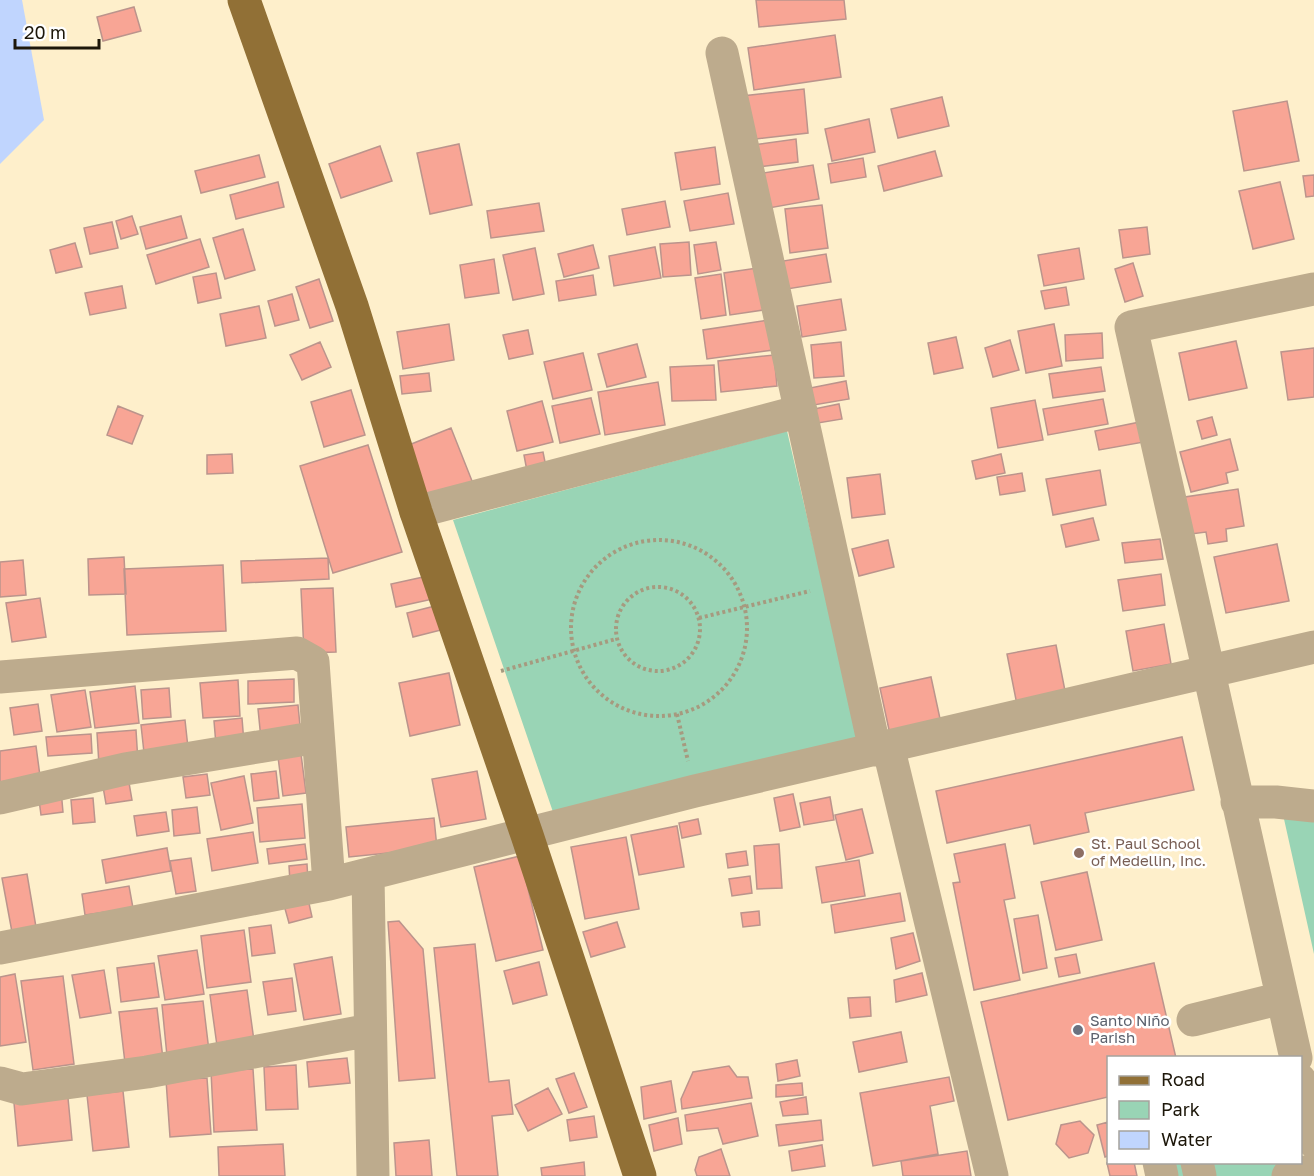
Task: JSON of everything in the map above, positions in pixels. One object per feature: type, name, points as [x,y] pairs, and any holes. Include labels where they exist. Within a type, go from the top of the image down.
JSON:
[{"type":"main road","points":[[244,0],[352,306],[416,512],[527,835],[639,1176]]},
{"type":"street","points":[[722,54],[839,584],[992,1176]]},
{"type":"street","points":[[1300,1039],[1282,998],[1131,327],[1314,289]]},
{"type":"street","points":[[416,512],[801,411]]},
{"type":"street","points":[[0,948],[329,884],[696,791],[1314,647]]},
{"type":"street","points":[[0,677],[297,653],[313,662],[329,884]]},
{"type":"street","points":[[0,798],[125,769],[318,737]]},
{"type":"street","points":[[1237,802],[1275,802],[1314,806]]},
{"type":"street","points":[[368,875],[373,1176]]},
{"type":"street","points":[[1193,1020],[1282,998]]},
{"type":"street","points":[[0,1083],[22,1089],[147,1072],[370,1030]]},
{"type":"street","points":[[1302,1089],[1314,1143]]},
{"type":"street","points":[[1288,1176],[1314,1170]]},
{"type":"path","points":[[672,540],[705,552],[730,575],[746,607],[747,635],[741,662],[725,686],[703,704],[677,714],[644,715],[612,703],[587,681],[573,651],[570,616],[581,583],[605,557],[636,542],[672,540]]},
{"type":"path","points":[[699,618],[839,584]]},
{"type":"path","points":[[657,586],[676,590],[691,601],[699,618],[700,637],[692,655],[677,667],[658,671],[640,668],[624,656],[616,639],[616,620],[623,603],[638,590],[657,586]]},
{"type":"path","points":[[473,679],[616,639]]},
{"type":"path","points":[[677,714],[696,791]]},
{"type":"green space","points":[[787,431],[859,739],[553,812],[453,520]]},
{"type":"green space","points":[[1284,819],[1314,819],[1314,954]]},
{"type":"green space","points":[[1302,1160],[1305,1176],[1156,1176],[1153,1164],[1302,1164]]},
{"type":"water","points":[[0,0],[22,0],[44,120],[0,164]]},
{"type":"building","points":[[756,0],[844,0],[846,19],[759,27]]},
{"type":"building","points":[[134,7],[141,31],[103,41],[97,17]]},
{"type":"building","points":[[835,35],[841,77],[754,90],[748,48]]},
{"type":"building","points":[[804,89],[808,133],[747,140],[742,96]]},
{"type":"building","points":[[942,97],[949,126],[898,138],[891,109]]},
{"type":"building","points":[[1287,101],[1299,161],[1244,171],[1233,111]]},
{"type":"building","points":[[869,119],[875,152],[832,161],[825,129]]},
{"type":"building","points":[[796,139],[798,162],[749,168],[746,146]]},
{"type":"building","points":[[459,144],[472,205],[430,214],[417,153]]},
{"type":"building","points":[[380,146],[392,181],[341,198],[329,164]]},
{"type":"building","points":[[715,147],[720,184],[681,190],[675,153]]},
{"type":"building","points":[[935,151],[942,176],[884,191],[878,166]]},
{"type":"building","points":[[259,155],[265,177],[201,193],[195,171]]},
{"type":"building","points":[[863,158],[866,177],[831,183],[828,164]]},
{"type":"building","points":[[813,165],[819,199],[769,208],[763,173]]},
{"type":"building","points":[[1314,175],[1314,196],[1306,197],[1303,176]]},
{"type":"building","points":[[278,182],[284,207],[236,219],[230,195]]},
{"type":"building","points":[[1280,182],[1294,239],[1253,249],[1239,191]]},
{"type":"building","points":[[728,193],[734,224],[690,231],[684,201]]},
{"type":"building","points":[[665,201],[670,227],[627,235],[622,209]]},
{"type":"building","points":[[539,203],[544,231],[491,238],[487,211]]},
{"type":"building","points":[[822,205],[828,248],[790,253],[785,209]]},
{"type":"building","points":[[132,216],[138,234],[121,239],[116,221]]},
{"type":"building","points":[[181,216],[187,238],[146,249],[140,227]]},
{"type":"building","points":[[112,222],[118,248],[90,254],[84,228]]},
{"type":"building","points":[[1147,227],[1150,254],[1123,258],[1119,230]]},
{"type":"building","points":[[243,229],[255,270],[225,279],[213,238]]},
{"type":"building","points":[[200,239],[209,267],[156,284],[147,255]]},
{"type":"building","points":[[689,242],[691,275],[663,277],[660,244]]},
{"type":"building","points":[[716,242],[721,270],[698,274],[694,245]]},
{"type":"building","points":[[75,243],[82,267],[56,273],[50,250]]},
{"type":"building","points":[[593,245],[599,268],[564,277],[558,254]]},
{"type":"building","points":[[655,247],[661,278],[614,286],[609,256]]},
{"type":"building","points":[[535,248],[544,294],[513,300],[503,255]]},
{"type":"building","points":[[1079,248],[1084,279],[1044,286],[1038,255]]},
{"type":"building","points":[[826,254],[831,282],[787,289],[783,261]]},
{"type":"building","points":[[494,259],[499,293],[465,298],[460,265]]},
{"type":"building","points":[[1133,263],[1143,296],[1125,302],[1115,269]]},
{"type":"building","points":[[757,268],[763,310],[730,315],[724,273]]},
{"type":"building","points":[[216,273],[221,298],[198,303],[193,277]]},
{"type":"building","points":[[721,274],[726,315],[701,319],[695,278]]},
{"type":"building","points":[[593,275],[596,295],[559,301],[556,281]]},
{"type":"building","points":[[319,279],[333,321],[310,328],[296,287]]},
{"type":"building","points":[[122,286],[126,308],[90,315],[85,293]]},
{"type":"building","points":[[1066,287],[1069,305],[1045,309],[1041,291]]},
{"type":"building","points":[[292,294],[299,320],[275,326],[268,301]]},
{"type":"building","points":[[841,299],[846,330],[802,337],[797,306]]},
{"type":"building","points":[[259,306],[266,338],[226,346],[220,314]]},
{"type":"building","points":[[769,320],[773,350],[707,359],[703,330]]},
{"type":"building","points":[[449,324],[454,360],[403,369],[397,332]]},
{"type":"building","points":[[1054,324],[1062,366],[1026,373],[1018,331]]},
{"type":"building","points":[[528,330],[533,354],[509,359],[503,335]]},
{"type":"building","points":[[1102,333],[1103,358],[1066,361],[1065,335]]},
{"type":"building","points":[[956,337],[963,368],[934,374],[928,343]]},
{"type":"building","points":[[1010,340],[1019,370],[993,377],[985,348]]},
{"type":"building","points":[[1236,341],[1247,388],[1189,400],[1179,353]]},
{"type":"building","points":[[320,342],[331,367],[302,380],[290,355]]},
{"type":"building","points":[[841,342],[844,376],[814,378],[811,345]]},
{"type":"building","points":[[637,344],[646,377],[607,387],[598,354]]},
{"type":"building","points":[[1314,348],[1314,397],[1288,400],[1281,352]]},
{"type":"building","points":[[583,353],[592,390],[553,399],[544,362]]},
{"type":"building","points":[[774,355],[777,386],[721,392],[718,361]]},
{"type":"building","points":[[714,365],[716,400],[672,401],[670,367]]},
{"type":"building","points":[[1101,367],[1105,391],[1053,398],[1049,374]]},
{"type":"building","points":[[429,373],[431,391],[402,394],[400,376]]},
{"type":"building","points":[[846,381],[849,399],[808,406],[805,389]]},
{"type":"building","points":[[658,382],[665,425],[605,435],[598,392]]},
{"type":"building","points":[[351,390],[365,435],[324,447],[311,402]]},
{"type":"building","points":[[591,398],[600,434],[560,443],[552,406]]},
{"type":"building","points":[[1103,399],[1108,424],[1048,435],[1043,409]]},
{"type":"building","points":[[1035,400],[1043,440],[998,448],[991,408]]},
{"type":"building","points":[[542,401],[553,442],[517,451],[507,411]]},
{"type":"building","points":[[839,404],[842,419],[812,424],[809,410]]},
{"type":"building","points":[[118,406],[143,416],[132,444],[107,435]]},
{"type":"building","points":[[1212,417],[1217,435],[1202,439],[1197,421]]},
{"type":"building","points":[[1140,422],[1144,442],[1099,450],[1095,431]]},
{"type":"building","points":[[451,428],[474,486],[427,504],[404,447]]},
{"type":"building","points":[[1230,439],[1238,470],[1226,473],[1228,483],[1191,492],[1180,452]]},
{"type":"building","points":[[368,445],[402,552],[333,573],[300,466]]},
{"type":"building","points":[[543,452],[546,467],[527,471],[524,455]]},
{"type":"building","points":[[232,454],[233,473],[207,474],[207,455]]},
{"type":"building","points":[[1001,454],[1005,473],[976,479],[972,461]]},
{"type":"building","points":[[1100,470],[1106,505],[1053,515],[1046,479]]},
{"type":"building","points":[[1022,473],[1025,491],[1000,495],[997,477]]},
{"type":"building","points":[[880,474],[885,514],[852,518],[847,478]]},
{"type":"building","points":[[1238,489],[1244,526],[1226,529],[1227,541],[1208,544],[1206,532],[1191,534],[1185,497]]},
{"type":"building","points":[[1093,518],[1099,540],[1066,547],[1061,525]]},
{"type":"building","points":[[1160,539],[1163,559],[1125,563],[1122,543]]},
{"type":"building","points":[[888,540],[894,567],[859,576],[852,549]]},
{"type":"building","points":[[1277,544],[1289,601],[1226,613],[1214,557]]},
{"type":"building","points":[[124,557],[126,594],[89,595],[88,559]]},
{"type":"building","points":[[328,558],[329,579],[242,583],[241,561]]},
{"type":"building","points":[[23,560],[26,595],[0,597],[0,562]]},
{"type":"building","points":[[223,565],[226,631],[127,635],[124,569]]},
{"type":"building","points":[[1161,574],[1165,605],[1123,611],[1118,580]]},
{"type":"building","points":[[428,576],[433,599],[396,607],[391,584]]},
{"type":"building","points":[[333,588],[336,652],[304,653],[301,589]]},
{"type":"building","points":[[40,598],[46,637],[12,642],[6,603]]},
{"type":"building","points":[[435,606],[441,630],[413,637],[407,613]]},
{"type":"building","points":[[1164,624],[1171,664],[1133,671],[1126,631]]},
{"type":"building","points":[[1056,645],[1067,701],[1018,710],[1007,654]]},
{"type":"building","points":[[449,673],[460,725],[410,736],[399,683]]},
{"type":"building","points":[[931,677],[942,728],[891,739],[880,688]]},
{"type":"building","points":[[294,679],[294,702],[248,704],[248,681]]},
{"type":"building","points":[[238,680],[240,716],[203,718],[200,683]]},
{"type":"building","points":[[135,686],[139,723],[95,728],[90,692]]},
{"type":"building","points":[[169,688],[171,717],[143,719],[141,690]]},
{"type":"building","points":[[85,690],[91,727],[57,732],[51,695]]},
{"type":"building","points":[[38,704],[42,731],[14,735],[10,708]]},
{"type":"building","points":[[298,705],[301,736],[261,739],[258,709]]},
{"type":"building","points":[[242,718],[244,743],[216,745],[214,721]]},
{"type":"building","points":[[185,720],[189,757],[145,762],[141,725]]},
{"type":"building","points":[[136,730],[138,762],[99,765],[97,733]]},
{"type":"building","points":[[91,734],[92,753],[48,756],[46,737]]},
{"type":"building","points":[[1182,737],[1194,790],[1085,813],[1089,832],[1034,844],[1030,825],[947,843],[936,791]]},
{"type":"building","points":[[36,746],[40,776],[0,782],[0,751]]},
{"type":"building","points":[[301,754],[306,793],[283,796],[278,757]]},
{"type":"building","points":[[276,771],[279,798],[254,801],[251,774]]},
{"type":"building","points":[[477,771],[486,819],[441,827],[432,779]]},
{"type":"building","points":[[207,774],[210,795],[186,798],[183,777]]},
{"type":"building","points":[[244,776],[253,823],[221,830],[211,783]]},
{"type":"building","points":[[128,777],[132,800],[106,804],[102,781]]},
{"type":"building","points":[[61,790],[63,812],[41,815],[38,792]]},
{"type":"building","points":[[793,794],[800,827],[780,831],[774,798]]},
{"type":"building","points":[[830,797],[834,820],[804,825],[800,803]]},
{"type":"building","points":[[93,798],[95,822],[73,824],[71,800]]},
{"type":"building","points":[[302,804],[305,838],[260,842],[257,808]]},
{"type":"building","points":[[197,807],[200,833],[174,836],[172,810]]},
{"type":"building","points":[[862,809],[873,853],[846,860],[835,815]]},
{"type":"building","points":[[166,812],[169,831],[137,836],[134,816]]},
{"type":"building","points":[[434,818],[437,848],[349,857],[346,827]]},
{"type":"building","points":[[698,819],[701,834],[682,838],[679,823]]},
{"type":"building","points":[[677,826],[684,867],[639,875],[631,835]]},
{"type":"building","points":[[253,832],[258,863],[212,871],[207,839]]},
{"type":"building","points":[[626,837],[639,909],[585,919],[571,847]]},
{"type":"building","points":[[305,844],[307,859],[269,864],[267,849]]},
{"type":"building","points":[[779,844],[782,888],[757,889],[754,846]]},
{"type":"building","points":[[1005,844],[1015,898],[1004,900],[1020,980],[974,990],[953,883],[960,882],[954,854]]},
{"type":"building","points":[[167,848],[171,871],[106,883],[102,860]]},
{"type":"building","points":[[746,851],[748,865],[728,868],[726,854]]},
{"type":"building","points":[[520,856],[543,950],[496,961],[474,867]]},
{"type":"building","points":[[191,858],[196,891],[176,894],[170,861]]},
{"type":"building","points":[[859,860],[865,896],[822,903],[816,867]]},
{"type":"building","points":[[307,864],[308,881],[290,882],[289,866]]},
{"type":"building","points":[[1087,872],[1102,940],[1056,950],[1041,882]]},
{"type":"building","points":[[27,874],[36,927],[12,932],[2,878]]},
{"type":"building","points":[[750,876],[752,893],[732,896],[729,879]]},
{"type":"building","points":[[129,886],[133,908],[85,915],[82,894]]},
{"type":"building","points":[[900,893],[905,921],[835,933],[831,905]]},
{"type":"building","points":[[308,899],[312,917],[289,923],[284,905]]},
{"type":"building","points":[[759,911],[760,925],[743,927],[741,913]]},
{"type":"building","points":[[1038,915],[1047,968],[1023,973],[1014,919]]},
{"type":"building","points":[[399,921],[423,949],[435,1078],[399,1081],[388,922]]},
{"type":"building","points":[[617,922],[625,947],[591,957],[583,932]]},
{"type":"building","points":[[271,925],[275,953],[252,956],[249,928]]},
{"type":"building","points":[[244,930],[251,982],[207,988],[201,936]]},
{"type":"building","points":[[913,933],[920,961],[896,969],[891,938]]},
{"type":"building","points":[[475,944],[489,1082],[509,1080],[513,1114],[492,1116],[498,1176],[457,1176],[434,948]]},
{"type":"building","points":[[197,950],[204,994],[165,1000],[158,956]]},
{"type":"building","points":[[1076,954],[1080,973],[1059,977],[1055,958]]},
{"type":"building","points":[[332,957],[341,1014],[304,1020],[294,964]]},
{"type":"building","points":[[539,962],[547,995],[513,1004],[504,971]]},
{"type":"building","points":[[154,963],[159,997],[121,1002],[117,968]]},
{"type":"building","name":"Santo Niño Parish","points":[[1154,963],[1176,1056],[1107,1056],[1107,1097],[1008,1120],[981,1002]]},
{"type":"building","points":[[104,970],[111,1013],[80,1018],[72,975]]},
{"type":"building","points":[[922,973],[927,995],[896,1002],[894,980]]},
{"type":"building","points":[[15,974],[26,1042],[0,1046],[0,977]]},
{"type":"building","points":[[63,976],[74,1064],[33,1070],[21,981]]},
{"type":"building","points":[[292,978],[296,1011],[268,1015],[263,982]]},
{"type":"building","points":[[247,990],[255,1048],[218,1053],[210,995]]},
{"type":"building","points":[[870,997],[871,1016],[850,1018],[848,998]]},
{"type":"building","points":[[203,1001],[209,1051],[167,1056],[162,1005]]},
{"type":"building","points":[[157,1008],[163,1059],[125,1063],[119,1012]]},
{"type":"building","points":[[901,1032],[907,1062],[859,1072],[853,1042]]},
{"type":"building","points":[[347,1058],[350,1083],[309,1087],[307,1062]]},
{"type":"building","points":[[797,1060],[800,1076],[778,1081],[776,1064]]},
{"type":"building","points":[[296,1065],[298,1109],[266,1110],[264,1067]]},
{"type":"building","points":[[729,1066],[737,1077],[748,1077],[752,1098],[682,1109],[681,1099],[693,1072]]},
{"type":"building","points":[[253,1069],[257,1130],[214,1132],[211,1071]]},
{"type":"building","points":[[574,1073],[587,1107],[569,1113],[556,1079]]},
{"type":"building","points":[[949,1077],[954,1101],[930,1106],[938,1154],[873,1166],[860,1093]]},
{"type":"building","points":[[207,1078],[211,1134],[170,1137],[166,1080]]},
{"type":"building","points":[[671,1081],[676,1112],[644,1119],[641,1087]]},
{"type":"building","points":[[802,1083],[803,1095],[776,1097],[776,1085]]},
{"type":"building","points":[[548,1088],[562,1114],[528,1131],[515,1105]]},
{"type":"building","points":[[123,1091],[129,1147],[93,1151],[87,1095]]},
{"type":"building","points":[[806,1097],[808,1114],[783,1116],[780,1102]]},
{"type":"building","points":[[68,1098],[72,1140],[18,1146],[14,1103]]},
{"type":"building","points":[[751,1103],[758,1136],[723,1144],[718,1128],[687,1131],[685,1115]]},
{"type":"building","points":[[594,1116],[597,1137],[570,1141],[567,1120]]},
{"type":"building","points":[[678,1118],[682,1144],[654,1151],[649,1125]]},
{"type":"building","points":[[821,1120],[823,1140],[779,1146],[776,1125]]},
{"type":"building","points":[[1080,1121],[1094,1135],[1088,1153],[1069,1158],[1056,1144],[1061,1125]]},
{"type":"building","points":[[1107,1122],[1107,1156],[1105,1157],[1097,1125]]},
{"type":"building","points":[[429,1140],[432,1176],[396,1176],[394,1143]]},
{"type":"building","points":[[283,1144],[285,1176],[219,1176],[218,1147]]},
{"type":"building","points":[[822,1145],[825,1166],[792,1171],[789,1151]]},
{"type":"building","points":[[721,1149],[730,1176],[697,1176],[695,1170],[699,1157]]},
{"type":"building","points":[[967,1151],[971,1176],[903,1176],[901,1161]]},
{"type":"building","points":[[584,1162],[585,1176],[542,1176],[541,1168]]},
{"type":"building","points":[[1107,1164],[1134,1164],[1137,1176],[1110,1176]]},
{"type":"place","name":"St. Paul School of Medellin, Inc.","points":[[1079,853]]},
{"type":"place","name":"Santo Niño Parish","points":[[1078,1030]]}]
